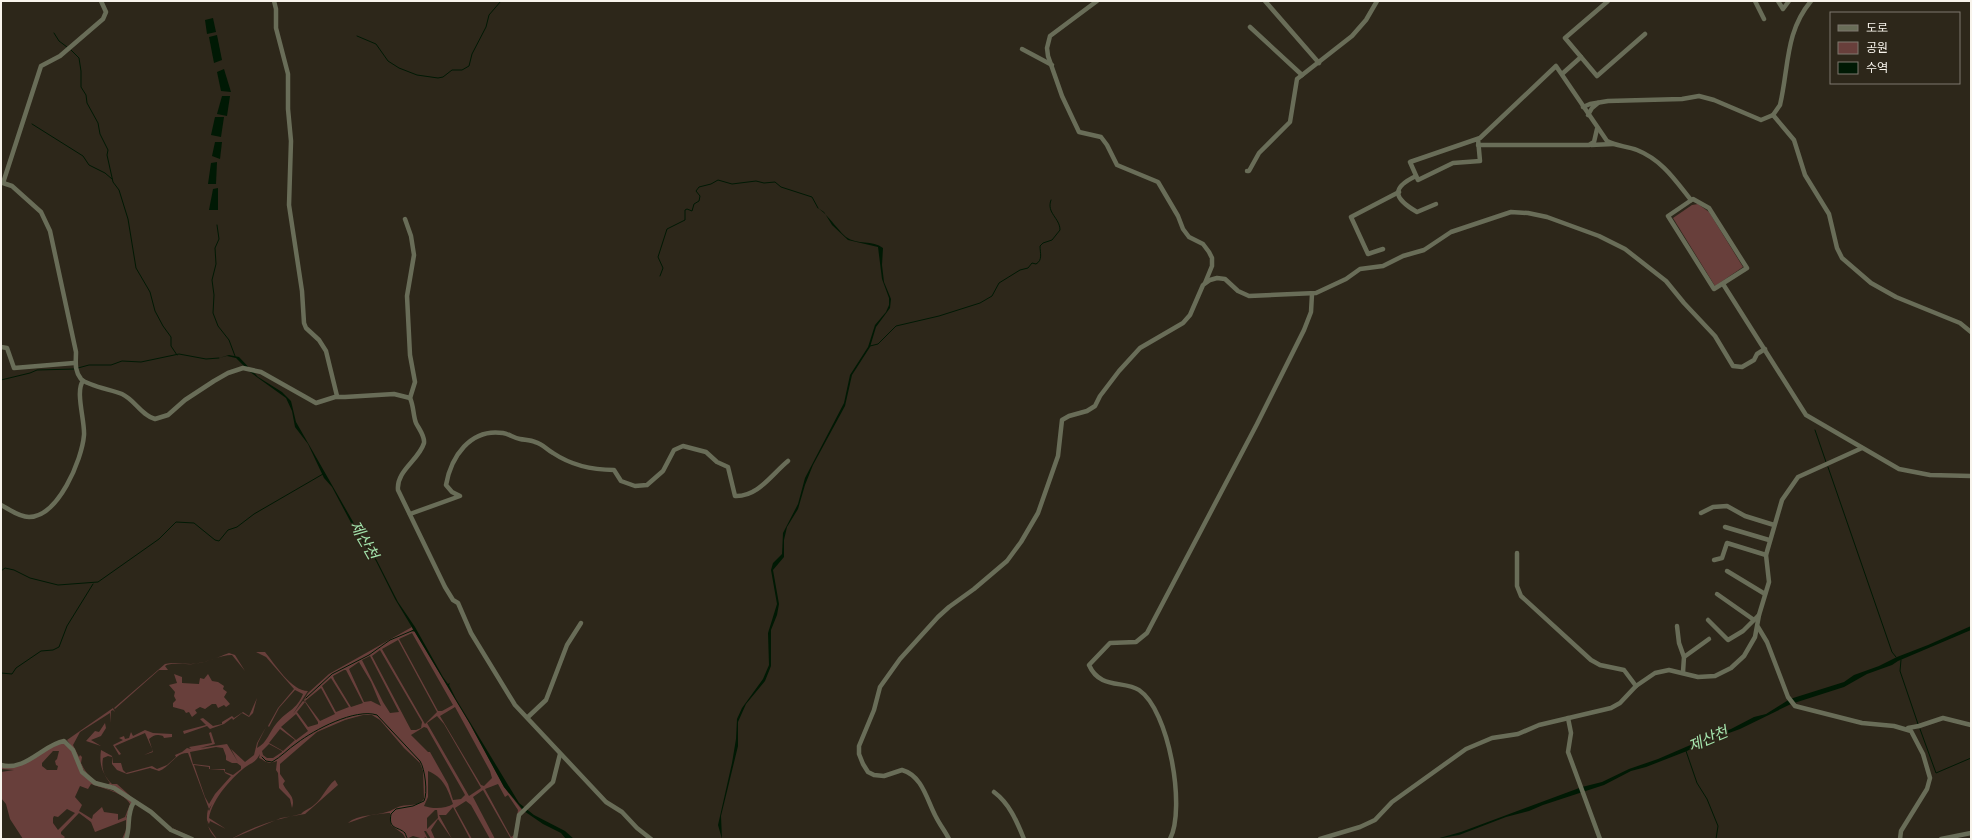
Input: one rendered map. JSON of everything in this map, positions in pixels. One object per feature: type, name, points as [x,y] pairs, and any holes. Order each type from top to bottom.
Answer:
[{"type":"street","points":[[101,1],[106,12],[103,19],[60,56],[40,68],[2,184],[12,186],[41,212],[50,231],[76,352],[74,364],[83,381],[125,395],[141,411],[155,419],[168,415],[185,400],[228,372],[243,368],[261,372],[313,402],[322,402],[337,396],[345,398],[394,394],[410,398]]},
{"type":"street","points":[[274,1],[276,9],[276,28],[288,74],[288,109],[291,141],[289,205],[302,291],[304,323],[306,328],[319,340],[326,351],[337,396]]},
{"type":"street","points":[[949,839],[936,817],[926,793],[914,776],[902,770],[884,776],[874,775],[868,772],[863,764],[859,754],[859,746],[874,710],[880,687],[900,659],[938,617],[1007,561],[1021,542],[1038,513],[1058,456],[1062,420],[1068,416],[1087,411],[1095,406],[1100,396],[1119,370],[1140,348],[1183,323],[1190,315],[1212,266],[1212,258],[1203,244],[1189,237],[1182,229],[1178,216],[1158,182],[1117,165],[1101,137],[1079,132],[1062,96],[1048,56],[1047,48],[1050,36],[1097,1]]},
{"type":"street","points":[[1265,1],[1319,63]]},
{"type":"street","points":[[1247,171],[1249,171],[1259,153],[1287,126],[1291,117],[1297,79],[1356,32],[1366,20],[1377,1]]},
{"type":"street","points":[[1608,1],[1565,38],[1597,76],[1645,34]]},
{"type":"street","points":[[1755,1],[1764,19]]},
{"type":"street","points":[[1778,1],[1783,9],[1789,1]]},
{"type":"street","points":[[1583,107],[1598,103],[1631,100],[1682,99],[1699,96],[1714,100],[1758,120],[1765,120],[1774,115],[1779,109],[1794,29],[1800,16],[1811,1]]},
{"type":"street","points":[[1250,27],[1302,75]]},
{"type":"street","points":[[1022,49],[1052,65]]},
{"type":"street","points":[[1562,74],[1581,57]]},
{"type":"street","points":[[1478,139],[1480,161],[1453,163],[1418,180],[1410,162],[1478,139],[1556,66],[1607,141],[1633,148],[1656,160],[1668,171],[1691,200]]},
{"type":"street","points":[[1588,115],[1592,108],[1598,103]]},
{"type":"street","points":[[1774,115],[1794,140],[1805,175],[1828,214],[1837,248],[1842,258],[1871,283],[1902,300],[1960,323],[1971,332]]},
{"type":"street","points":[[1589,145],[1594,142],[1598,129]]},
{"type":"street","points":[[1478,145],[1615,144]]},
{"type":"street","points":[[1416,176],[1401,184],[1399,192],[1402,201],[1417,212],[1436,204]]},
{"type":"street","points":[[1383,249],[1368,254],[1351,217],[1399,192]]},
{"type":"street","points":[[1693,199],[1709,208],[1747,268],[1724,284],[1714,289],[1668,216],[1693,199]]},
{"type":"street","points":[[1205,283],[1214,278],[1221,278],[1228,281],[1241,294],[1249,296],[1312,294],[1346,279],[1360,269],[1383,266],[1404,256],[1424,250],[1451,232],[1494,219],[1505,214],[1528,213],[1553,218],[1620,245],[1633,254],[1666,280],[1684,303],[1715,336],[1733,366],[1742,367],[1754,360],[1757,354],[1765,349]]},
{"type":"street","points":[[405,219],[414,255],[407,296],[411,366],[415,382],[410,398],[424,441],[398,484],[400,494],[445,587],[453,600],[459,605],[459,609],[471,633],[511,700],[606,802],[622,812],[637,828],[651,839]]},
{"type":"street","points":[[1724,284],[1806,415],[1899,469],[1930,476],[1971,476]]},
{"type":"street","points":[[1170,839],[1175,822],[1175,770],[1157,713],[1139,690],[1107,682],[1089,665],[1110,643],[1136,642],[1147,633],[1257,424],[1300,336],[1311,312],[1312,294]]},
{"type":"street","points":[[1,347],[7,348],[14,368],[74,364]]},
{"type":"street","points":[[1,505],[20,515],[31,517],[46,512],[56,501],[75,470],[83,441],[84,425],[80,388],[83,381]]},
{"type":"street","points":[[410,514],[460,496],[452,492],[446,485],[456,456],[466,443],[477,437],[490,434],[502,433],[521,440],[534,441],[559,456],[585,467],[606,471],[614,470],[621,481],[639,487],[651,483],[660,474],[676,448],[683,446],[694,448],[709,454],[717,462],[728,467],[735,496],[745,496],[760,488],[788,460]]},
{"type":"street","points":[[1320,839],[1360,827],[1375,820],[1392,802],[1466,749],[1492,738],[1518,734],[1539,725],[1615,706],[1620,703],[1636,686],[1659,672],[1669,670],[1703,677],[1715,676],[1725,672],[1737,663],[1749,650],[1758,627],[1759,615],[1769,582],[1766,555],[1769,540],[1781,503],[1796,479],[1862,448]]},
{"type":"street","points":[[1701,513],[1713,507],[1728,506],[1745,516],[1774,525]]},
{"type":"street","points":[[1725,527],[1769,540]]},
{"type":"street","points":[[1714,560],[1722,558],[1727,543],[1766,555]]},
{"type":"street","points":[[1517,553],[1517,586],[1521,596],[1591,660],[1600,665],[1624,670],[1636,686]]},
{"type":"street","points":[[1727,571],[1765,594]]},
{"type":"street","points":[[1717,594],[1754,620]]},
{"type":"street","points":[[1708,620],[1728,640],[1743,631],[1759,615]]},
{"type":"street","points":[[528,718],[546,700],[567,645],[581,623]]},
{"type":"street","points":[[1677,626],[1679,643],[1684,657],[1683,672]]},
{"type":"street","points":[[1758,627],[1767,642],[1788,697],[1792,704],[1798,708],[1862,723],[1906,728],[1919,726],[1943,718],[1971,725]]},
{"type":"street","points":[[1684,657],[1709,639]]},
{"type":"street","points":[[1568,718],[1571,733],[1568,752],[1600,839]]},
{"type":"street","points":[[1900,839],[1901,832],[1927,789],[1930,778],[1923,754],[1913,733],[1906,728]]},
{"type":"street","points":[[1,765],[12,765],[25,761],[64,740],[70,746],[85,775],[94,783],[114,788],[151,812],[171,830],[192,839]]},
{"type":"street","points":[[515,839],[520,815],[553,782],[560,754]]},
{"type":"street","points":[[994,792],[1015,817],[1024,839]]},
{"type":"street","points":[[126,839],[128,813],[134,802]]},
{"type":"street","points":[[1941,839],[1971,833]]},
{"type":"green space","points":[[1698,204],[1709,212],[1743,267],[1715,286],[1673,218],[1692,205]]},
{"type":"green space","points":[[412,627],[413,630],[411,631],[415,632],[470,724],[504,787],[522,810],[518,818],[514,839],[511,839],[483,790],[473,797],[495,839],[490,839],[471,805],[466,801],[455,808],[472,839],[470,839],[453,807],[446,815],[439,815],[452,839],[438,819],[431,830],[435,839],[431,839],[426,831],[424,831],[428,839],[425,837],[424,839],[413,836],[406,839],[403,834],[391,825],[390,813],[372,815],[385,813],[397,807],[422,802],[424,799],[423,771],[420,763],[404,748],[380,720],[372,715],[363,715],[345,720],[317,732],[280,764],[280,774],[285,781],[283,784],[293,800],[292,808],[290,799],[279,788],[278,773],[276,770],[277,761],[271,763],[267,762],[259,758],[260,754],[255,761],[230,781],[214,803],[209,818],[226,829],[210,821],[209,824],[207,820],[207,813],[212,804],[209,809],[188,753],[184,753],[176,757],[175,755],[187,748],[191,749],[189,747],[212,743],[209,733],[211,732],[215,744],[200,748],[227,744],[238,762],[231,749],[245,762],[254,755],[257,743],[266,727],[257,748],[266,740],[280,720],[298,704],[303,694],[295,690],[279,708],[269,727],[268,726],[278,708],[294,689],[266,657],[256,652],[265,652],[290,682],[302,690],[308,691],[293,714],[303,701],[305,702],[304,700],[308,693],[329,674]],"holes":[[[412,633],[453,705],[442,711],[438,711],[399,639]],[[398,640],[437,712],[425,724],[382,649]],[[380,650],[422,722],[421,728],[411,730],[372,656]],[[370,656],[399,712],[390,713],[362,660]],[[359,662],[371,682],[381,706],[371,701],[364,702],[349,669]],[[346,670],[363,703],[351,707],[333,676]],[[331,678],[349,707],[336,712],[322,686]],[[321,688],[335,714],[320,721],[305,701]],[[305,702],[318,724],[308,727],[297,712]],[[455,707],[490,771],[492,778],[484,786],[481,785],[440,716]],[[296,714],[308,731],[296,740],[281,727]],[[437,716],[444,724],[481,788],[469,796],[427,723]],[[424,727],[427,728],[465,795],[461,799],[453,800],[448,784],[430,752],[428,752],[411,735]],[[280,729],[295,740],[283,751],[269,743]],[[269,744],[282,752],[273,758],[267,758],[263,755],[262,751]],[[216,747],[223,748],[226,760],[232,763],[237,763],[241,766],[241,769],[233,775],[225,772],[225,769],[210,769],[210,766],[193,764],[190,752]],[[194,765],[209,767],[209,769],[224,770],[225,773],[231,776],[215,794],[209,804],[205,797]],[[428,771],[441,780],[447,788],[453,804],[443,808],[427,807],[424,806],[428,797]],[[498,784],[505,797],[508,795],[518,810],[514,835],[511,837],[485,789]],[[435,810],[437,810],[438,818],[427,829],[427,818]]]},
{"type":"green space","points":[[229,653],[235,655],[245,671],[232,655],[213,659]]},
{"type":"green space","points":[[175,663],[191,664],[171,664],[165,666],[168,670],[159,670],[115,709],[114,708],[165,664]]},
{"type":"green space","points":[[174,674],[182,677],[182,683],[199,684],[200,678],[204,679],[208,674],[212,681],[218,682],[224,686],[223,689],[227,692],[224,697],[230,704],[226,707],[224,705],[218,708],[216,704],[212,704],[205,709],[200,707],[195,710],[197,713],[192,717],[189,712],[186,713],[184,710],[173,707],[173,703],[176,700],[174,696],[175,692],[169,685],[177,683]]},
{"type":"green space","points":[[257,698],[253,713],[249,717],[242,713],[233,720],[232,718],[224,724],[210,729],[207,726],[184,734],[183,731],[206,725],[200,719],[203,718],[213,726],[222,724],[222,722],[232,716],[234,718],[243,712],[249,716]]},
{"type":"green space","points":[[113,708],[115,712],[113,710],[111,711],[110,723],[110,713],[80,732],[73,745],[79,757],[80,755],[82,757],[81,763],[88,775],[67,740]]},
{"type":"green space","points":[[105,723],[106,728],[101,736],[91,740],[101,746],[86,741],[95,731],[99,732]]},
{"type":"green space","points":[[145,730],[153,733],[172,734],[172,737],[164,738],[163,736],[157,735],[152,737],[149,739],[152,749],[145,733],[115,746],[121,754],[119,755],[113,745],[123,740],[119,738],[124,736],[125,739],[129,738],[131,732],[133,736]]},
{"type":"green space","points":[[63,742],[68,744],[84,775],[89,780],[112,791],[91,784],[88,789],[80,786],[75,797],[82,805],[79,811],[92,819],[93,815],[102,807],[104,812],[118,814],[118,820],[125,817],[130,804],[127,800],[113,791],[126,797],[132,802],[126,818],[127,817],[128,828],[124,839],[122,839],[126,830],[126,820],[95,832],[91,822],[79,813],[61,832],[61,834],[65,837],[63,839],[23,839],[10,819],[6,804],[1,798],[1,772],[14,770],[1,769],[1,766],[10,767],[26,762],[55,744]],"holes":[[[53,751],[59,751],[55,761],[56,765],[58,766],[57,770],[47,770],[42,766],[42,763]],[[67,809],[75,813],[58,830],[53,823],[54,816],[58,817]]]},
{"type":"green space","points":[[101,750],[112,756],[113,763],[121,763],[123,770],[126,773],[152,766],[157,769],[167,765],[176,757],[163,769],[159,771],[150,768],[127,774],[117,770],[112,764],[112,757],[108,756],[103,758],[102,766],[104,772],[112,784],[117,784],[137,802],[154,812],[163,820],[112,785],[112,787],[101,784],[93,780],[88,775],[98,782],[107,785],[110,783],[105,775],[102,768],[100,760]]},
{"type":"green space","points":[[335,780],[338,785],[305,814],[290,817],[301,814],[317,802]]},
{"type":"green space","points":[[371,815],[348,823],[357,818]]},
{"type":"green space","points":[[276,820],[231,839],[248,830]]},
{"type":"green space","points":[[172,828],[196,839],[189,838]]},
{"type":"water","points":[[213,18],[216,32],[207,34],[205,20]]},
{"type":"water","points":[[217,35],[222,60],[214,63],[209,37]]},
{"type":"water","points":[[224,69],[231,92],[221,91],[217,72]]},
{"type":"water","points":[[222,96],[230,96],[227,116],[217,114]]},
{"type":"water","points":[[215,117],[224,117],[221,137],[211,135]]},
{"type":"water","points":[[215,142],[222,142],[220,159],[212,156]]},
{"type":"water","points":[[217,162],[216,184],[208,184],[211,163]]},
{"type":"water","points":[[218,188],[218,210],[209,210],[213,189]]},
{"type":"water","points":[[826,215],[846,237],[855,241],[875,244],[883,248],[882,265],[884,282],[891,299],[890,308],[876,327],[870,347],[852,375],[845,406],[813,465],[798,509],[787,527],[784,540],[784,557],[773,570],[779,604],[777,615],[771,630],[771,666],[765,681],[746,704],[738,722],[738,746],[721,816],[722,839],[718,825],[732,763],[736,739],[737,719],[742,708],[763,679],[769,665],[768,633],[777,604],[771,570],[773,563],[782,554],[783,533],[798,504],[805,478],[844,403],[850,375],[868,347],[875,325],[886,312],[889,305],[889,298],[882,279],[878,247],[848,240],[832,225]]},
{"type":"water","points":[[229,355],[239,357],[258,377],[282,392],[291,401],[296,422],[360,534],[372,551],[398,602],[415,627],[443,677],[448,684],[450,683],[449,685],[456,699],[519,803],[534,815],[565,831],[574,839],[566,839],[561,833],[543,824],[524,811],[504,787],[470,724],[395,599],[376,561],[357,534],[332,487],[324,478],[308,444],[295,427],[292,411],[286,398],[250,372],[236,358],[227,356],[219,358]]},
{"type":"water","points":[[1971,626],[1971,630],[1898,661],[1892,665],[1867,674],[1844,687],[1791,704],[1740,729],[1704,742],[1687,751],[1646,767],[1631,771],[1604,785],[1529,811],[1506,817],[1459,835],[1436,839],[1461,832],[1582,787],[1602,782],[1629,769],[1658,759],[1731,729],[1754,717],[1766,714],[1790,699],[1844,682],[1854,675],[1879,666]]},
{"type":"waterway","points":[[357,36],[376,44],[388,61],[399,68],[417,75],[438,78],[443,77],[452,70],[462,70],[469,66],[472,54],[486,27],[489,15],[501,1]]},
{"type":"waterway","points":[[54,33],[59,41],[67,47]]},
{"type":"waterway","points":[[70,49],[79,58],[81,87],[86,95],[87,103],[98,123],[100,134],[108,150],[107,155],[113,182],[119,190],[128,219],[136,268],[150,292],[155,311],[171,337],[171,346],[177,355]]},
{"type":"waterway","points":[[32,124],[83,156],[89,165],[105,173],[112,179]]},
{"type":"waterway","points":[[660,276],[663,268],[658,257],[667,229],[685,220],[685,210],[687,209],[692,211],[694,204],[699,201],[700,196],[696,191],[699,187],[711,184],[718,180],[732,184],[756,181],[764,183],[775,182],[781,187],[812,197],[818,208]]},
{"type":"waterway","points":[[870,346],[878,344],[896,326],[939,316],[980,303],[992,296],[999,283],[1020,270],[1028,268],[1032,263],[1036,264],[1040,260],[1041,256],[1040,246],[1043,243],[1052,240],[1060,230],[1058,222],[1050,208],[1051,200]]},
{"type":"waterway","name":"제산천","points":[[217,225],[219,239],[215,248],[216,264],[212,280],[214,295],[213,313],[218,326],[229,340],[235,356]]},
{"type":"waterway","points":[[78,368],[89,365],[111,365],[122,361],[141,362],[179,354],[206,359],[219,358]]},
{"type":"waterway","points":[[1,380],[37,370],[75,369]]},
{"type":"waterway","points":[[1815,430],[1826,462]]},
{"type":"waterway","points":[[1828,467],[1892,652],[1896,657]]},
{"type":"waterway","points":[[1,571],[5,568],[14,570],[30,578],[58,585],[98,582],[159,539],[176,522],[194,523],[215,540],[219,541],[228,530],[237,527],[254,514],[323,474]]},
{"type":"waterway","points":[[1,673],[12,674],[16,668],[41,651],[53,650],[59,647],[67,626],[93,584]]},
{"type":"waterway","points":[[306,698],[332,674],[369,655],[390,640],[414,630]]},
{"type":"waterway","points":[[1901,660],[1900,671],[1918,724]]},
{"type":"waterway","points":[[262,757],[266,761],[272,762],[304,738],[347,717],[368,714],[377,715],[422,765],[426,787],[424,801],[413,806],[396,809],[391,814],[390,819],[392,825],[405,833],[408,839]]},
{"type":"waterway","points":[[1920,729],[1936,773],[1971,758]]},
{"type":"waterway","points":[[1686,751],[1697,783],[1707,799],[1718,826],[1716,839]]}]
